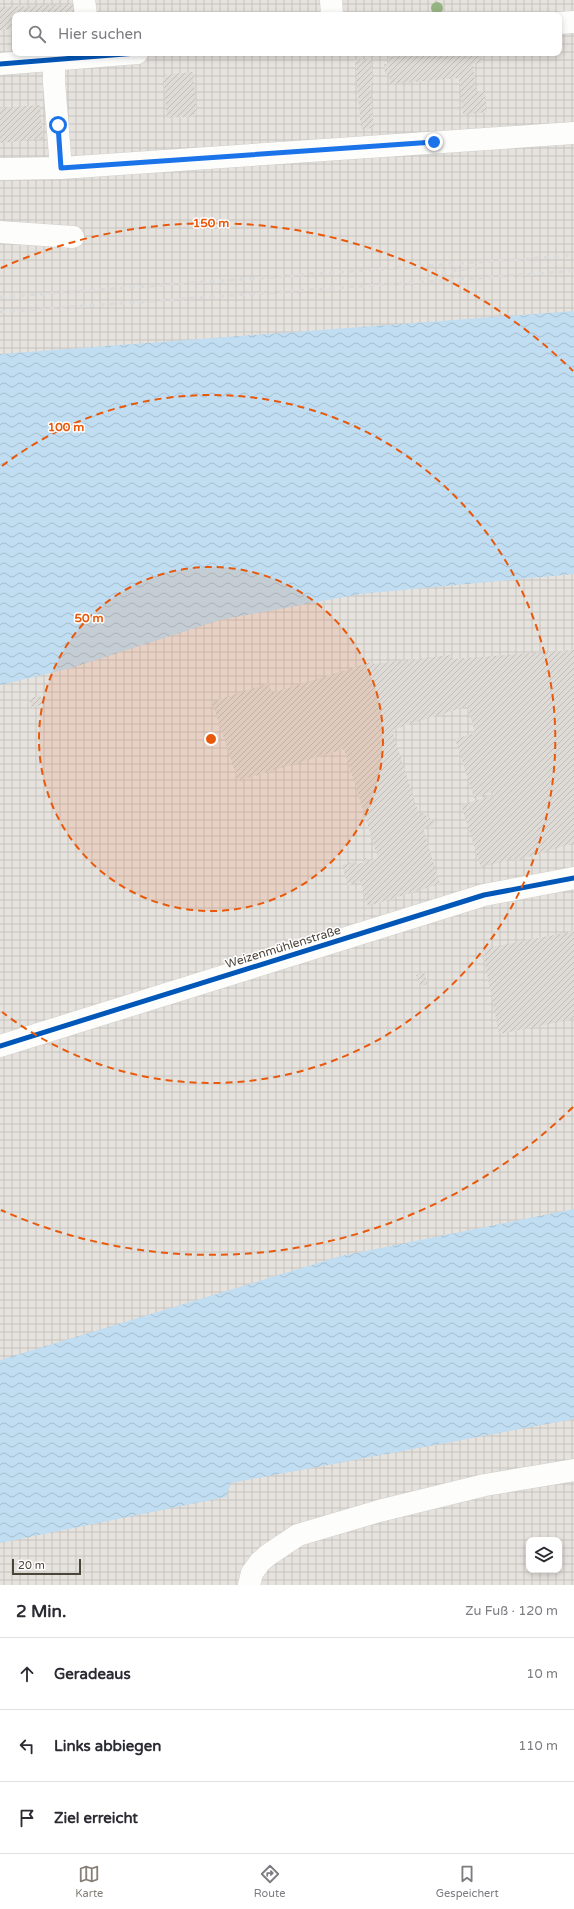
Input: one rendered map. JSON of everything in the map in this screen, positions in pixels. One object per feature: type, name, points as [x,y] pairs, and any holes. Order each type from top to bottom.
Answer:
[{"type":"street","points":[[84,0],[86,12]]},
{"type":"street","points":[[331,0],[332,12]]},
{"type":"street","points":[[562,23],[574,22]]},
{"type":"street","points":[[0,64],[54,60],[82,56]]},
{"type":"street","points":[[54,60],[61,168]]},
{"type":"street","points":[[0,169],[61,168],[574,133]]},
{"type":"street","points":[[0,232],[73,237]]},
{"type":"street","name":"Weizenmühlenstraße","points":[[0,1046],[484,895],[574,878]]},
{"type":"street","points":[[249,1585],[252,1573],[260,1562],[298,1535],[379,1511],[485,1485],[574,1470]]},
{"type":"shaded area","points":[[0,0],[574,0],[574,1585],[0,1585]]},
{"type":"water","points":[[574,311],[574,574],[360,594],[220,620],[71,668],[0,685],[0,354]]},
{"type":"water","points":[[574,1209],[574,1419],[231,1483],[226,1497],[0,1543],[0,1360],[341,1256]]},
{"type":"building","points":[[75,4],[75,12],[12,12],[12,29],[0,30],[0,7]]},
{"type":"building","points":[[481,56],[482,63],[473,64],[476,92],[485,91],[487,112],[463,115],[459,78],[390,84],[389,74],[385,74],[384,64],[388,64],[388,57]]},
{"type":"building","points":[[371,59],[373,84],[370,84],[374,128],[361,129],[355,60]]},
{"type":"building","points":[[193,72],[197,116],[167,118],[163,75]]},
{"type":"building","points":[[40,105],[43,139],[0,143],[0,108]]},
{"type":"building","points":[[574,650],[574,843],[515,861],[514,858],[481,868],[461,805],[494,795],[493,792],[474,798],[455,739],[475,733],[467,706],[392,730],[419,814],[423,813],[435,822],[431,829],[428,827],[423,828],[440,884],[368,906],[360,881],[348,886],[342,865],[354,861],[355,865],[364,862],[363,859],[366,858],[367,861],[378,858],[344,749],[238,781],[212,702],[269,683],[272,693],[371,662],[372,664],[451,655],[452,659]]},
{"type":"building","points":[[40,695],[43,704],[32,708],[29,699]]},
{"type":"building","points":[[574,931],[574,1019],[499,1034],[482,949]]},
{"type":"building","points":[[424,972],[428,984],[420,987],[416,975]]},
{"type":"railway","points":[[514,260],[574,255]]},
{"type":"railway","points":[[0,297],[519,259]]},
{"type":"railway","points":[[422,277],[481,266]]},
{"type":"railway","points":[[0,312],[574,271]]},
{"type":"cycle path","points":[[0,64],[100,56]]},
{"type":"cycle path","points":[[0,1046],[484,895],[574,878]]},
{"type":"route","points":[[58,125],[61,168],[434,142]]}]
